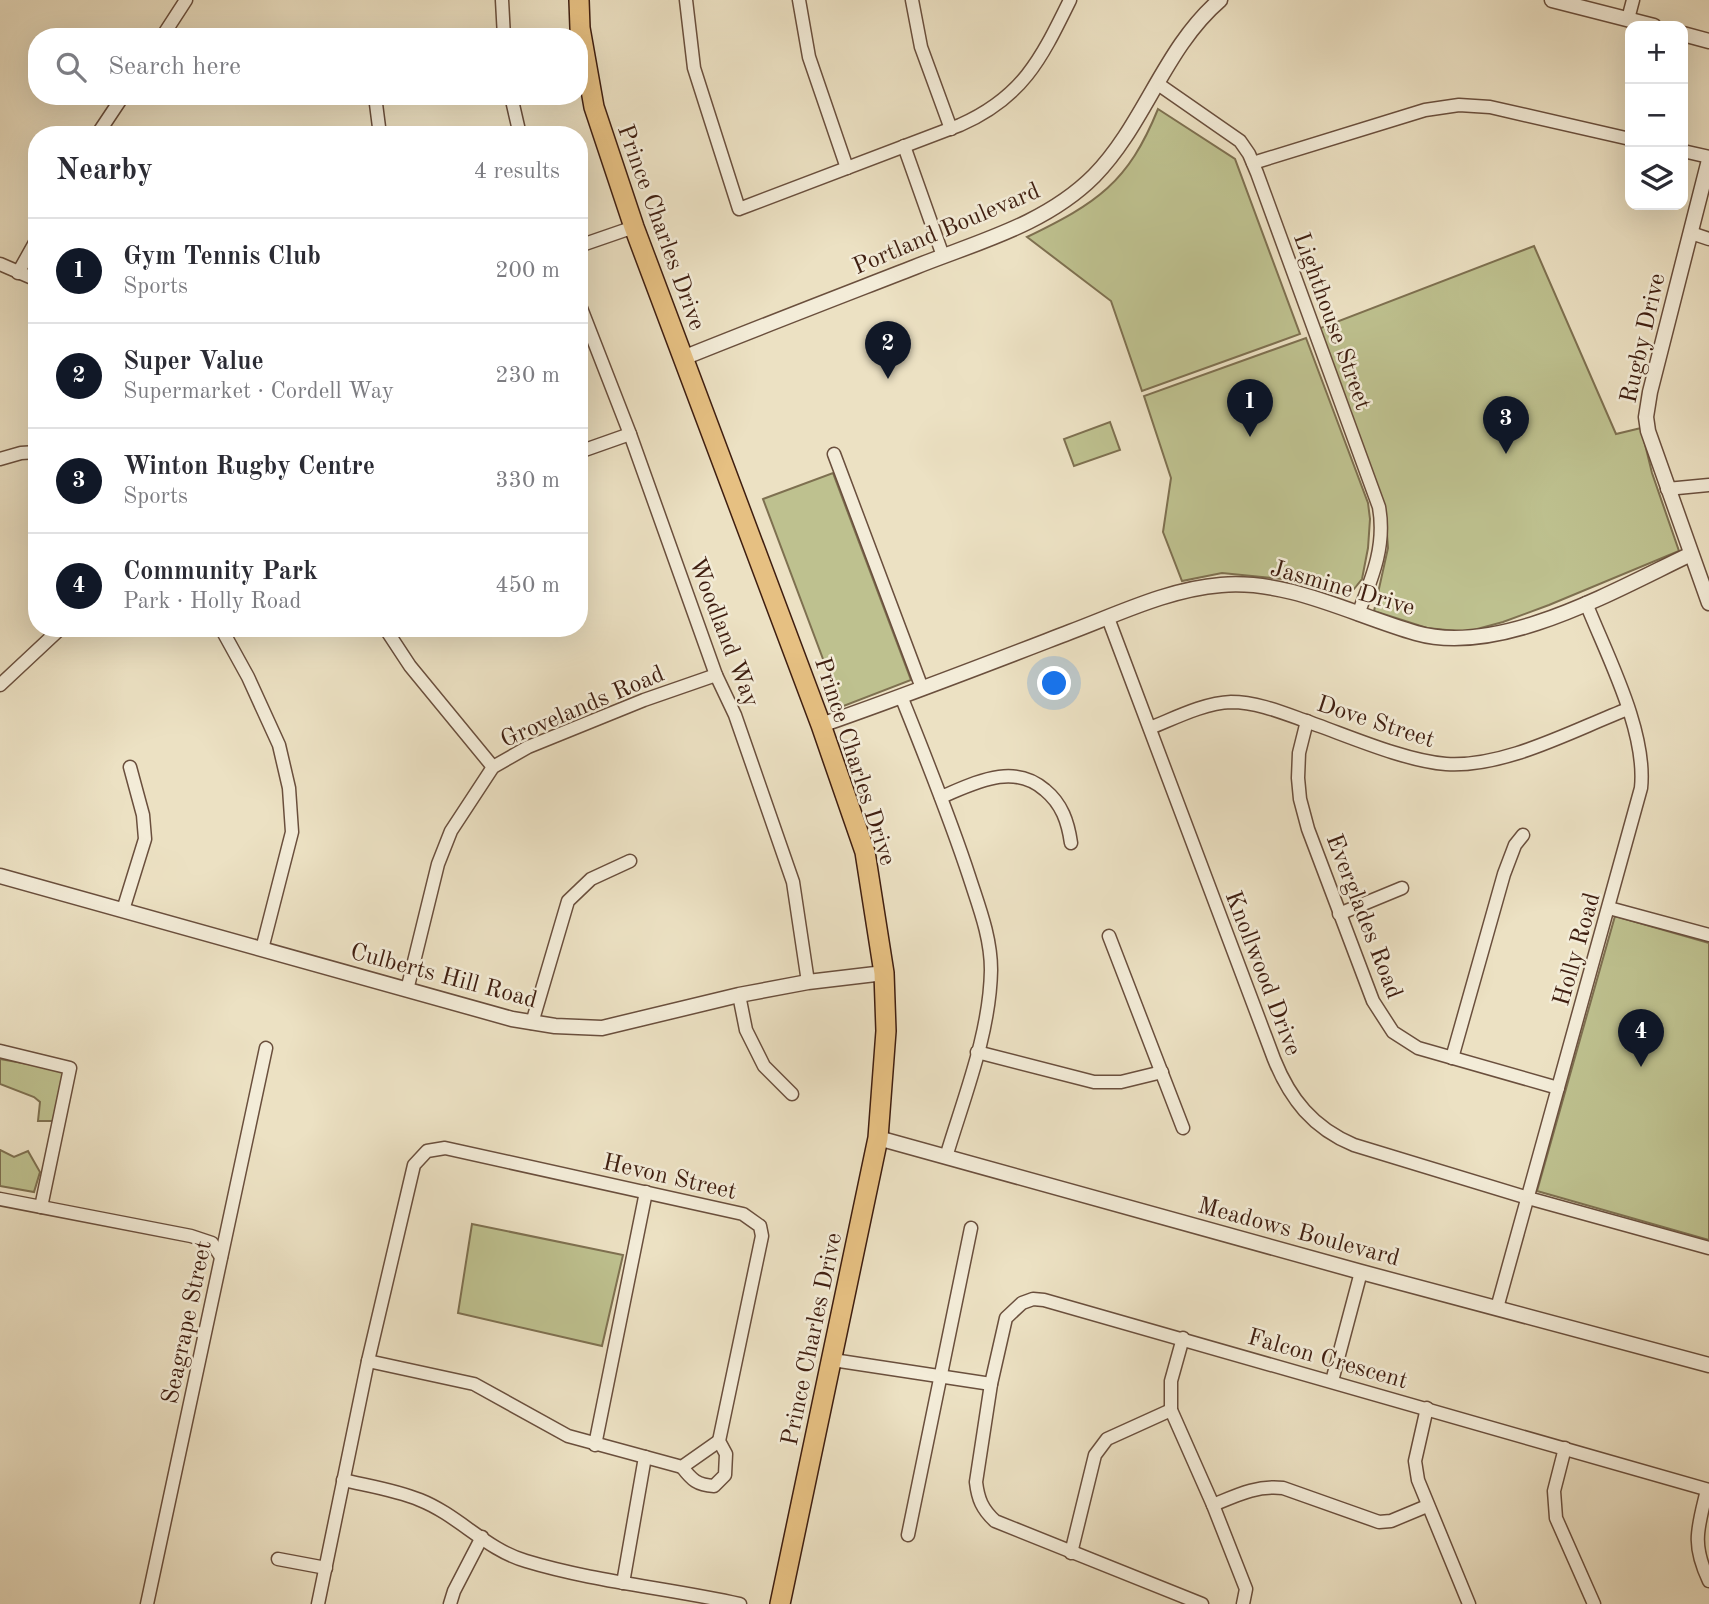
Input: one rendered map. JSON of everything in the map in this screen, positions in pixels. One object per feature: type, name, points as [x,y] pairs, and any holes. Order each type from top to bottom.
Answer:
[{"type":"highway","name":"Prince Charles Drive","points":[[579,0],[580,28]]},
{"type":"highway","name":"Prince Charles Drive","points":[[588,73],[594,107],[634,227],[821,725],[865,852],[884,973],[886,1031],[878,1138],[780,1604]]},
{"type":"street","points":[[168,28],[186,0]]},
{"type":"street","points":[[502,0],[504,28]]},
{"type":"street","points":[[686,0],[694,68],[739,209],[951,129],[990,110],[1014,92],[1037,62],[1070,0]]},
{"type":"street","points":[[799,0],[812,68],[847,168]]},
{"type":"street","points":[[912,0],[921,47],[951,129]]},
{"type":"street","name":"Portland Boulevard","points":[[683,358],[1027,223],[1068,199],[1094,176],[1120,145],[1186,36],[1220,0]]},
{"type":"street","points":[[1552,0],[1635,21]]},
{"type":"street","points":[[1628,19],[1633,0]]},
{"type":"street","points":[[1688,35],[1709,41]]},
{"type":"street","name":"Lighthouse Street","points":[[1158,84],[1240,141],[1253,163],[1379,507],[1382,534],[1379,555],[1358,614]]},
{"type":"street","points":[[103,126],[116,105]]},
{"type":"street","points":[[375,105],[379,126]]},
{"type":"street","points":[[513,105],[518,126]]},
{"type":"street","points":[[1253,163],[1425,110],[1460,105],[1490,107],[1625,138]]},
{"type":"street","points":[[904,146],[943,256]]},
{"type":"street","points":[[1688,153],[1709,159]]},
{"type":"street","name":"Rugby Drive","points":[[1709,159],[1647,413],[1648,431],[1709,603]]},
{"type":"street","points":[[588,244],[634,227]]},
{"type":"street","points":[[1691,233],[1709,239]]},
{"type":"street","points":[[18,273],[28,255]]},
{"type":"street","points":[[0,264],[28,277]]},
{"type":"street","name":"Woodland Way","points":[[588,326],[630,434],[716,675],[735,715],[793,882],[808,982]]},
{"type":"street","points":[[588,449],[630,434]]},
{"type":"street","points":[[0,458],[28,453]]},
{"type":"street","points":[[834,454],[922,688]]},
{"type":"street","points":[[1667,489],[1709,485]]},
{"type":"street","name":"Jasmine Drive","points":[[821,725],[1184,591],[1235,584],[1264,586],[1294,593],[1416,633],[1460,639],[1501,632],[1586,603],[1691,554]]},
{"type":"street","name":"Holly Road","points":[[1497,1308],[1637,807],[1642,777],[1640,744],[1586,603]]},
{"type":"street","name":"Knollwood Drive","points":[[1108,618],[1274,1059],[1285,1085],[1318,1126],[1344,1140],[1528,1198],[1709,1248]]},
{"type":"street","points":[[0,685],[51,637]]},
{"type":"street","points":[[226,637],[248,677],[279,745],[289,788],[292,832],[262,949]]},
{"type":"street","points":[[391,637],[410,666],[493,767]]},
{"type":"street","name":"Grovelands Road","points":[[407,990],[438,864],[451,831],[493,767],[528,747],[644,700],[716,675]]},
{"type":"street","points":[[901,696],[942,797],[988,938],[990,985],[978,1052],[946,1157]]},
{"type":"street","name":"Dove Street","points":[[1150,728],[1202,709],[1231,702],[1264,707],[1413,758],[1443,764],[1466,764],[1495,759],[1522,750],[1628,709]]},
{"type":"street","name":"Everglades Road","points":[[1307,721],[1298,766],[1300,799],[1368,992],[1389,1028],[1410,1044],[1559,1088]]},
{"type":"street","points":[[123,910],[145,839],[143,815],[130,767]]},
{"type":"street","points":[[942,797],[986,779],[1014,776],[1029,779],[1049,794],[1061,809],[1071,843]]},
{"type":"street","points":[[1451,1058],[1504,874],[1515,845],[1523,835]]},
{"type":"street","points":[[532,1023],[568,901],[591,879],[630,861]]},
{"type":"street","name":"Culberts Hill Road","points":[[0,876],[407,990],[532,1023],[555,1026],[602,1028],[738,995],[808,982],[884,973]]},
{"type":"street","points":[[1339,914],[1402,888]]},
{"type":"street","points":[[1609,908],[1709,935]]},
{"type":"street","points":[[1109,936],[1183,1128]]},
{"type":"street","points":[[738,995],[746,1030],[764,1066],[792,1094]]},
{"type":"street","name":"Seagrape Street","points":[[147,1604],[266,1048]]},
{"type":"street","points":[[0,1051],[71,1068],[41,1208]]},
{"type":"street","points":[[978,1052],[1094,1082],[1135,1080],[1162,1072]]},
{"type":"street","name":"Meadows Boulevard","points":[[878,1138],[1709,1365]]},
{"type":"street","name":"Hevon Street","points":[[368,1361],[414,1165],[427,1151],[445,1148],[743,1214],[760,1226],[762,1236],[719,1441],[726,1454],[725,1475],[713,1486],[695,1483],[682,1467]]},
{"type":"street","points":[[595,1445],[646,1192]]},
{"type":"street","points":[[0,1199],[191,1236],[212,1243],[221,1257]]},
{"type":"street","points":[[908,1535],[971,1228]]},
{"type":"street","points":[[1332,1381],[1362,1272]]},
{"type":"street","name":"Falcon Crescent","points":[[1202,1604],[995,1521],[984,1510],[978,1497],[976,1482],[991,1384],[1006,1318],[1013,1309],[1033,1299],[1044,1300],[1708,1490],[1697,1532],[1697,1548],[1709,1581]]},
{"type":"street","points":[[1183,1338],[1171,1381],[1171,1410],[1246,1589],[1243,1604]]},
{"type":"street","points":[[832,1360],[991,1384]]},
{"type":"street","points":[[318,1604],[368,1361],[474,1384],[568,1437],[682,1467],[719,1441]]},
{"type":"street","points":[[1427,1408],[1415,1461],[1418,1480],[1469,1604]]},
{"type":"street","points":[[1071,1553],[1094,1455],[1099,1447],[1107,1440],[1171,1410]]},
{"type":"street","points":[[1564,1448],[1554,1491],[1556,1518],[1594,1604]]},
{"type":"street","points":[[623,1583],[645,1457]]},
{"type":"street","points":[[343,1480],[422,1500],[524,1561],[685,1598],[740,1604]]},
{"type":"street","points":[[1213,1505],[1255,1488],[1269,1486],[1283,1488],[1379,1522],[1391,1521],[1427,1506]]},
{"type":"street","points":[[450,1604],[482,1537]]},
{"type":"street","points":[[278,1559],[326,1568]]},
{"type":"green space","points":[[1158,109],[1235,159],[1300,334],[1142,391],[1111,301],[1027,237],[1073,213],[1107,188],[1135,155]]},
{"type":"green space","points":[[1534,246],[1616,434],[1641,428],[1652,473],[1679,551],[1549,605],[1466,632],[1427,628],[1374,611],[1388,548],[1385,508],[1318,329]]},
{"type":"green space","points":[[1306,338],[1368,503],[1368,548],[1362,579],[1354,589],[1342,594],[1283,579],[1222,573],[1182,581],[1163,532],[1171,478],[1144,396]]},
{"type":"green space","points":[[1110,422],[1120,450],[1074,466],[1064,439]]},
{"type":"green space","points":[[833,473],[911,680],[841,707],[763,499]]},
{"type":"green space","points":[[1615,916],[1709,943],[1709,1240],[1537,1191]]},
{"type":"green space","points":[[0,1059],[67,1071],[53,1121],[38,1121],[40,1102],[34,1097],[0,1084]]},
{"type":"green space","points":[[0,1150],[14,1157],[28,1151],[40,1172],[34,1192],[0,1186]]},
{"type":"green space","points":[[472,1224],[623,1255],[602,1346],[458,1313]]},
{"type":"place","name":"Super Value","points":[[888,379]]},
{"type":"place","name":"Gym Tennis Club","points":[[1250,437]]},
{"type":"place","name":"Winton Rugby Centre","points":[[1506,454]]},
{"type":"place","name":"Community Park","points":[[1641,1067]]}]
